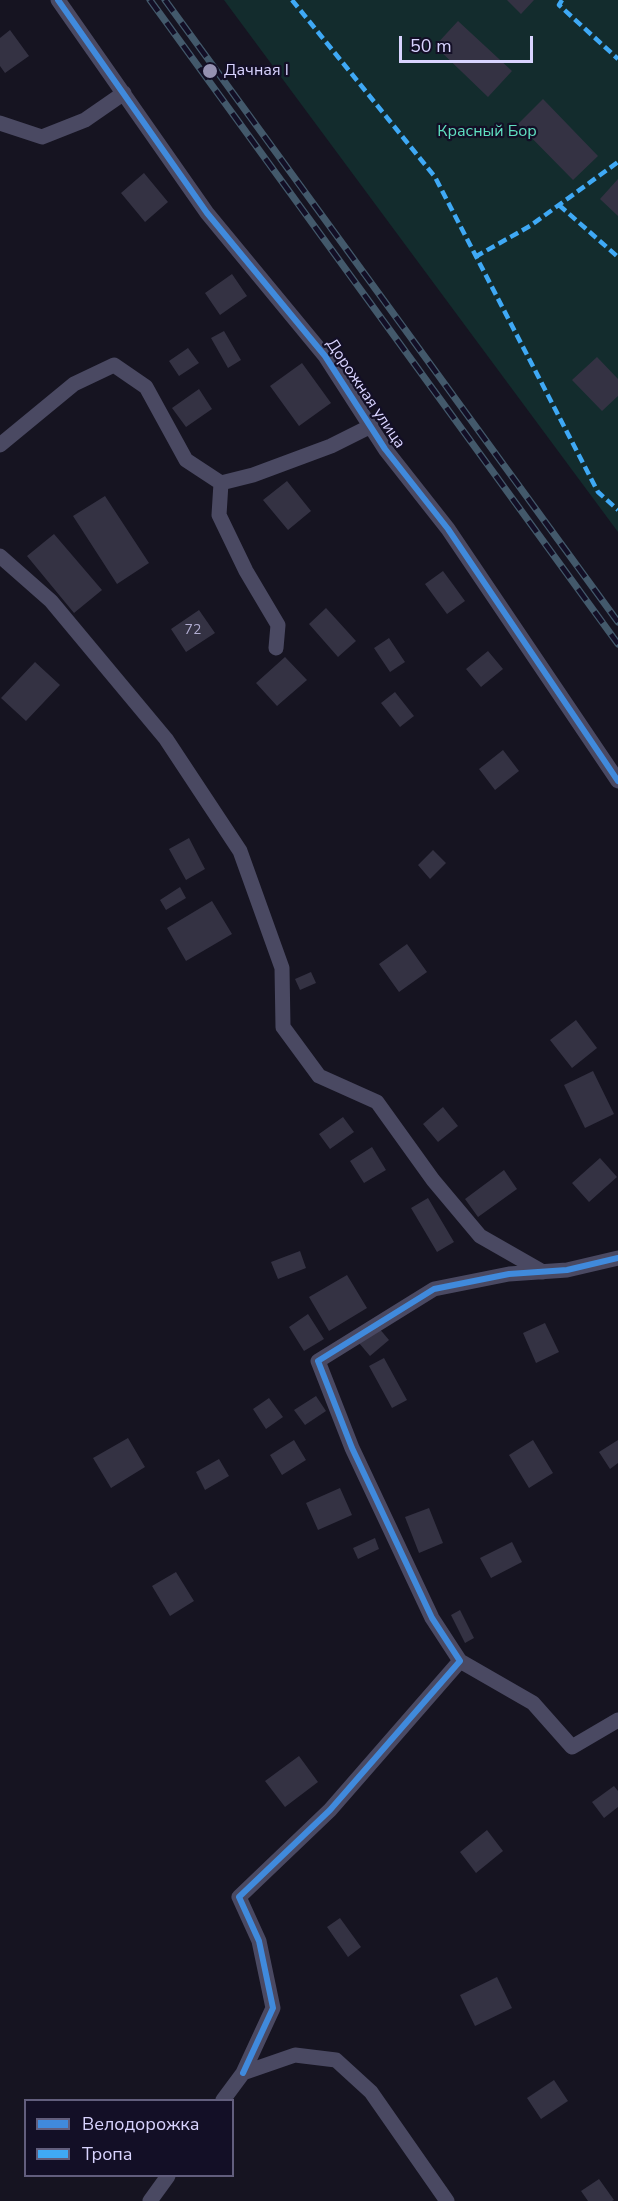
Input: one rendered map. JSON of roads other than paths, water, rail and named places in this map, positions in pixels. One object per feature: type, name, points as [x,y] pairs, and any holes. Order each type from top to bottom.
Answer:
[{"type":"street","name":"Дорожная улица","points":[[58,0],[207,213],[325,356],[385,449],[448,529],[618,781]]},
{"type":"street","points":[[0,123],[42,137],[86,120],[124,93]]},
{"type":"street","points":[[0,446],[74,384],[114,364],[147,387],[186,460],[221,483],[253,475],[331,446],[371,426]]},
{"type":"street","points":[[221,483],[219,515],[246,571],[278,625],[276,648]]},
{"type":"street","points":[[0,556],[51,601],[166,739],[240,851],[282,968],[283,1027],[319,1076],[377,1102],[433,1180],[480,1236],[543,1272]]},
{"type":"street","points":[[618,1258],[567,1270],[508,1274],[434,1289],[318,1361],[352,1448],[432,1618],[460,1661],[533,1703],[572,1747],[618,1720]]},
{"type":"street","points":[[224,2099],[243,2073],[273,2008],[259,1941],[239,1897],[330,1810],[460,1661]]},
{"type":"street","points":[[243,2073],[295,2055],[336,2060],[371,2092],[447,2201]]},
{"type":"street","points":[[150,2201],[167,2177]]},
{"type":"railway","points":[[150,0],[618,644]]},
{"type":"railway","points":[[165,0],[618,622]]},
{"type":"place","name":"Дачная I","points":[[210,71]]},
{"type":"park label","name":"Красный Бор","points":[[487,132]]}]
